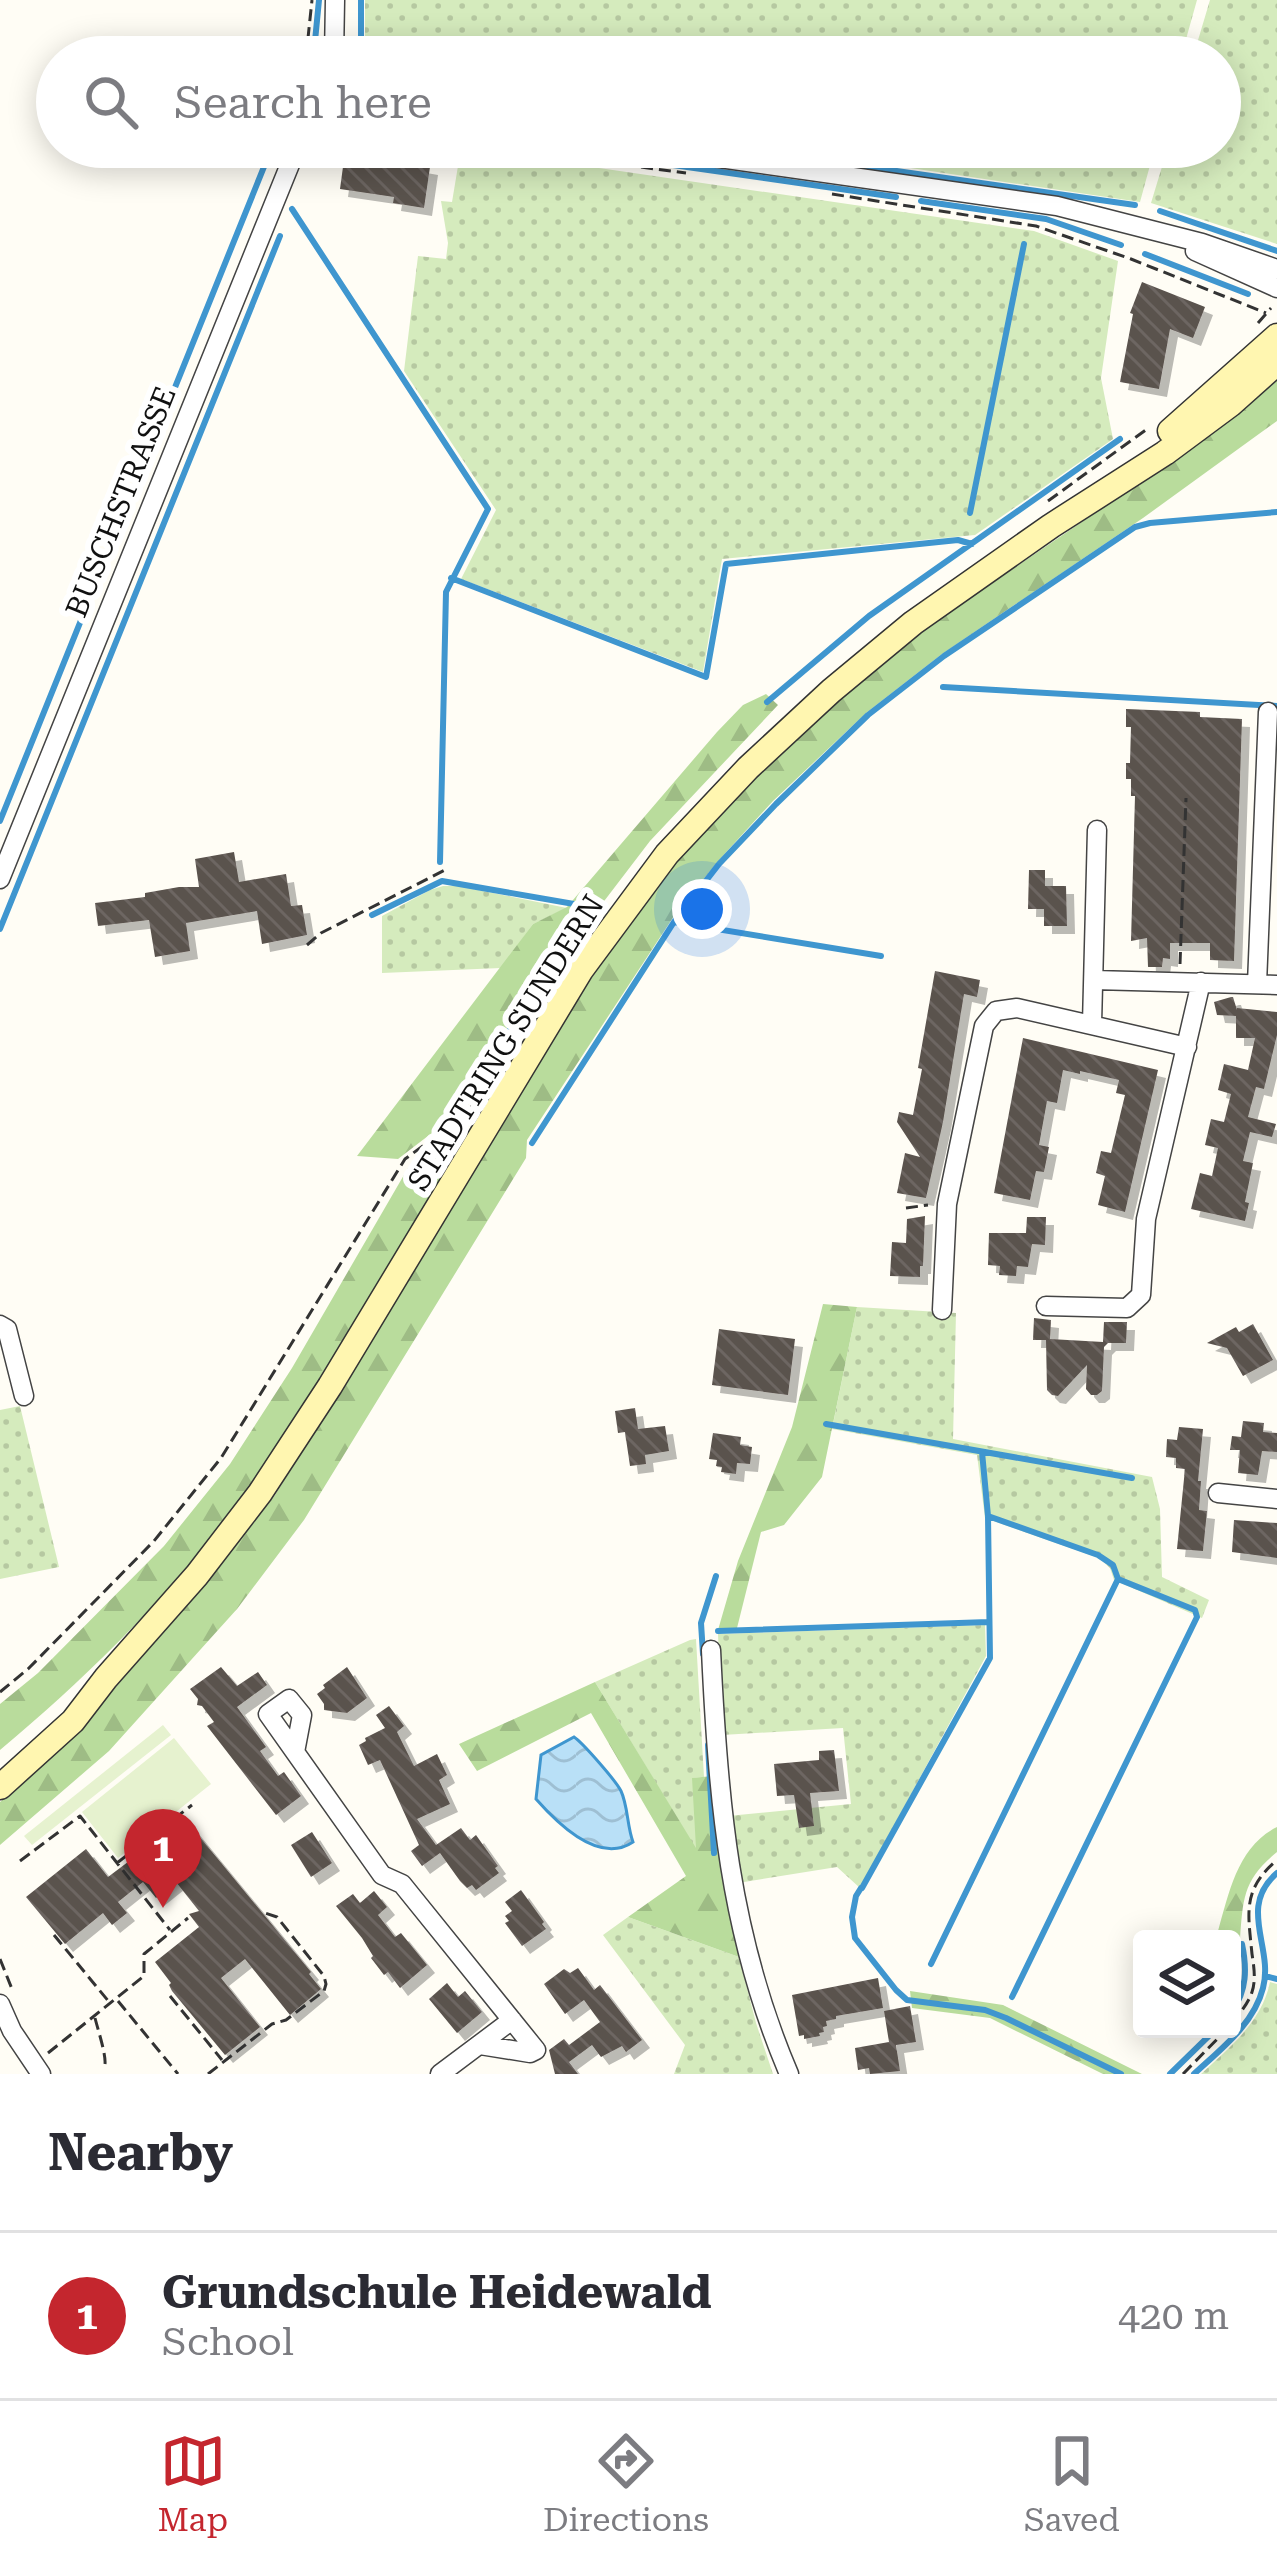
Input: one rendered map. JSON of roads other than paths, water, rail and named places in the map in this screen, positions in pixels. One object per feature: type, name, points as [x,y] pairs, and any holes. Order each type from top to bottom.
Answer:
[{"type":"main road","name":"STADTRING SUNDERN","points":[[1051,526],[1180,423],[1277,336]]},
{"type":"main road","name":"STADTRING SUNDERN","points":[[0,1787],[74,1721],[260,1493],[330,1386],[581,970],[667,854],[748,768],[913,623],[1165,453],[1277,363]]},
{"type":"main road","name":"STADTRING SUNDERN","points":[[0,1767],[106,1678]]},
{"type":"street","points":[[334,36],[335,0]]},
{"type":"street","name":"BUSCHSTRASSE","points":[[0,879],[288,168]]},
{"type":"street","points":[[720,168],[908,195],[1057,206],[1202,243],[1277,269]]},
{"type":"street","points":[[1153,231],[1276,296]]},
{"type":"street","points":[[1094,980],[1267,985],[1268,712]]},
{"type":"street","points":[[1092,1024],[1097,830]]},
{"type":"street","points":[[1046,1306],[1127,1308],[1141,1294],[1146,1219],[1201,982]]},
{"type":"street","points":[[942,1310],[946,1204],[984,1026],[996,1011],[1017,1008],[1187,1047]]},
{"type":"street","points":[[0,1325],[7,1329],[24,1396]]},
{"type":"street","points":[[1218,1493],[1277,1499]]},
{"type":"street","points":[[711,1650],[727,1857],[766,2021],[789,2074]]},
{"type":"street","points":[[295,1752],[382,1876],[402,1884],[536,2050],[530,2053],[480,2044]]},
{"type":"street","points":[[0,2004],[12,2031],[43,2064]]},
{"type":"street","points":[[440,2074],[512,2020]]},
{"type":"water","points":[[574,1737],[621,1791],[633,1842],[620,1848],[593,1845],[567,1830],[536,1799],[541,1755]]},
{"type":"waterway","points":[[315,36],[319,0]]},
{"type":"waterway","points":[[361,0],[361,36]]},
{"type":"waterway","points":[[0,821],[264,168]]},
{"type":"waterway","points":[[694,168],[896,197]]},
{"type":"waterway","points":[[876,168],[1135,205]]},
{"type":"waterway","points":[[921,201],[1046,219],[1121,245]]},
{"type":"waterway","points":[[292,209],[488,509],[446,592],[440,862]]},
{"type":"waterway","points":[[1160,211],[1277,251]]},
{"type":"waterway","points":[[0,929],[280,236]]},
{"type":"waterway","points":[[970,513],[1024,244]]},
{"type":"waterway","points":[[1145,254],[1248,294]]},
{"type":"waterway","points":[[767,702],[869,616],[1120,439]]},
{"type":"waterway","points":[[532,1143],[674,922],[719,864],[868,715],[944,656],[1135,527],[1277,512]]},
{"type":"waterway","points":[[451,578],[706,677],[726,564],[958,540],[972,544]]},
{"type":"waterway","points":[[943,687],[1277,706]]},
{"type":"waterway","points":[[372,915],[442,881],[581,909],[581,918],[487,1067]]},
{"type":"waterway","points":[[674,922],[881,956]]},
{"type":"waterway","points":[[826,1424],[1132,1478]]},
{"type":"waterway","points":[[862,1888],[990,1658],[982,1452]]},
{"type":"waterway","points":[[931,1964],[1118,1579],[1113,1565],[1098,1555],[988,1516]]},
{"type":"waterway","points":[[703,1654],[701,1623],[716,1576]]},
{"type":"waterway","points":[[1012,1997],[1197,1617],[1195,1610],[1118,1579]]},
{"type":"waterway","points":[[718,1631],[989,1622]]},
{"type":"waterway","points":[[708,1745],[714,1853]]},
{"type":"waterway","points":[[1194,2074],[1235,2035],[1259,2001],[1265,1973],[1259,1900],[1277,1873]]},
{"type":"waterway","points":[[861,1888],[852,1917],[855,1938],[907,2000],[985,2010],[1121,2074]]},
{"type":"waterway","points":[[1241,1995],[1242,1944]]},
{"type":"waterway","points":[[1265,1976],[1277,1979]]},
{"type":"waterway","points":[[1170,2074],[1207,2038]]},
{"type":"place","name":"Grundschule Heidewald","points":[[163,1908]]}]
